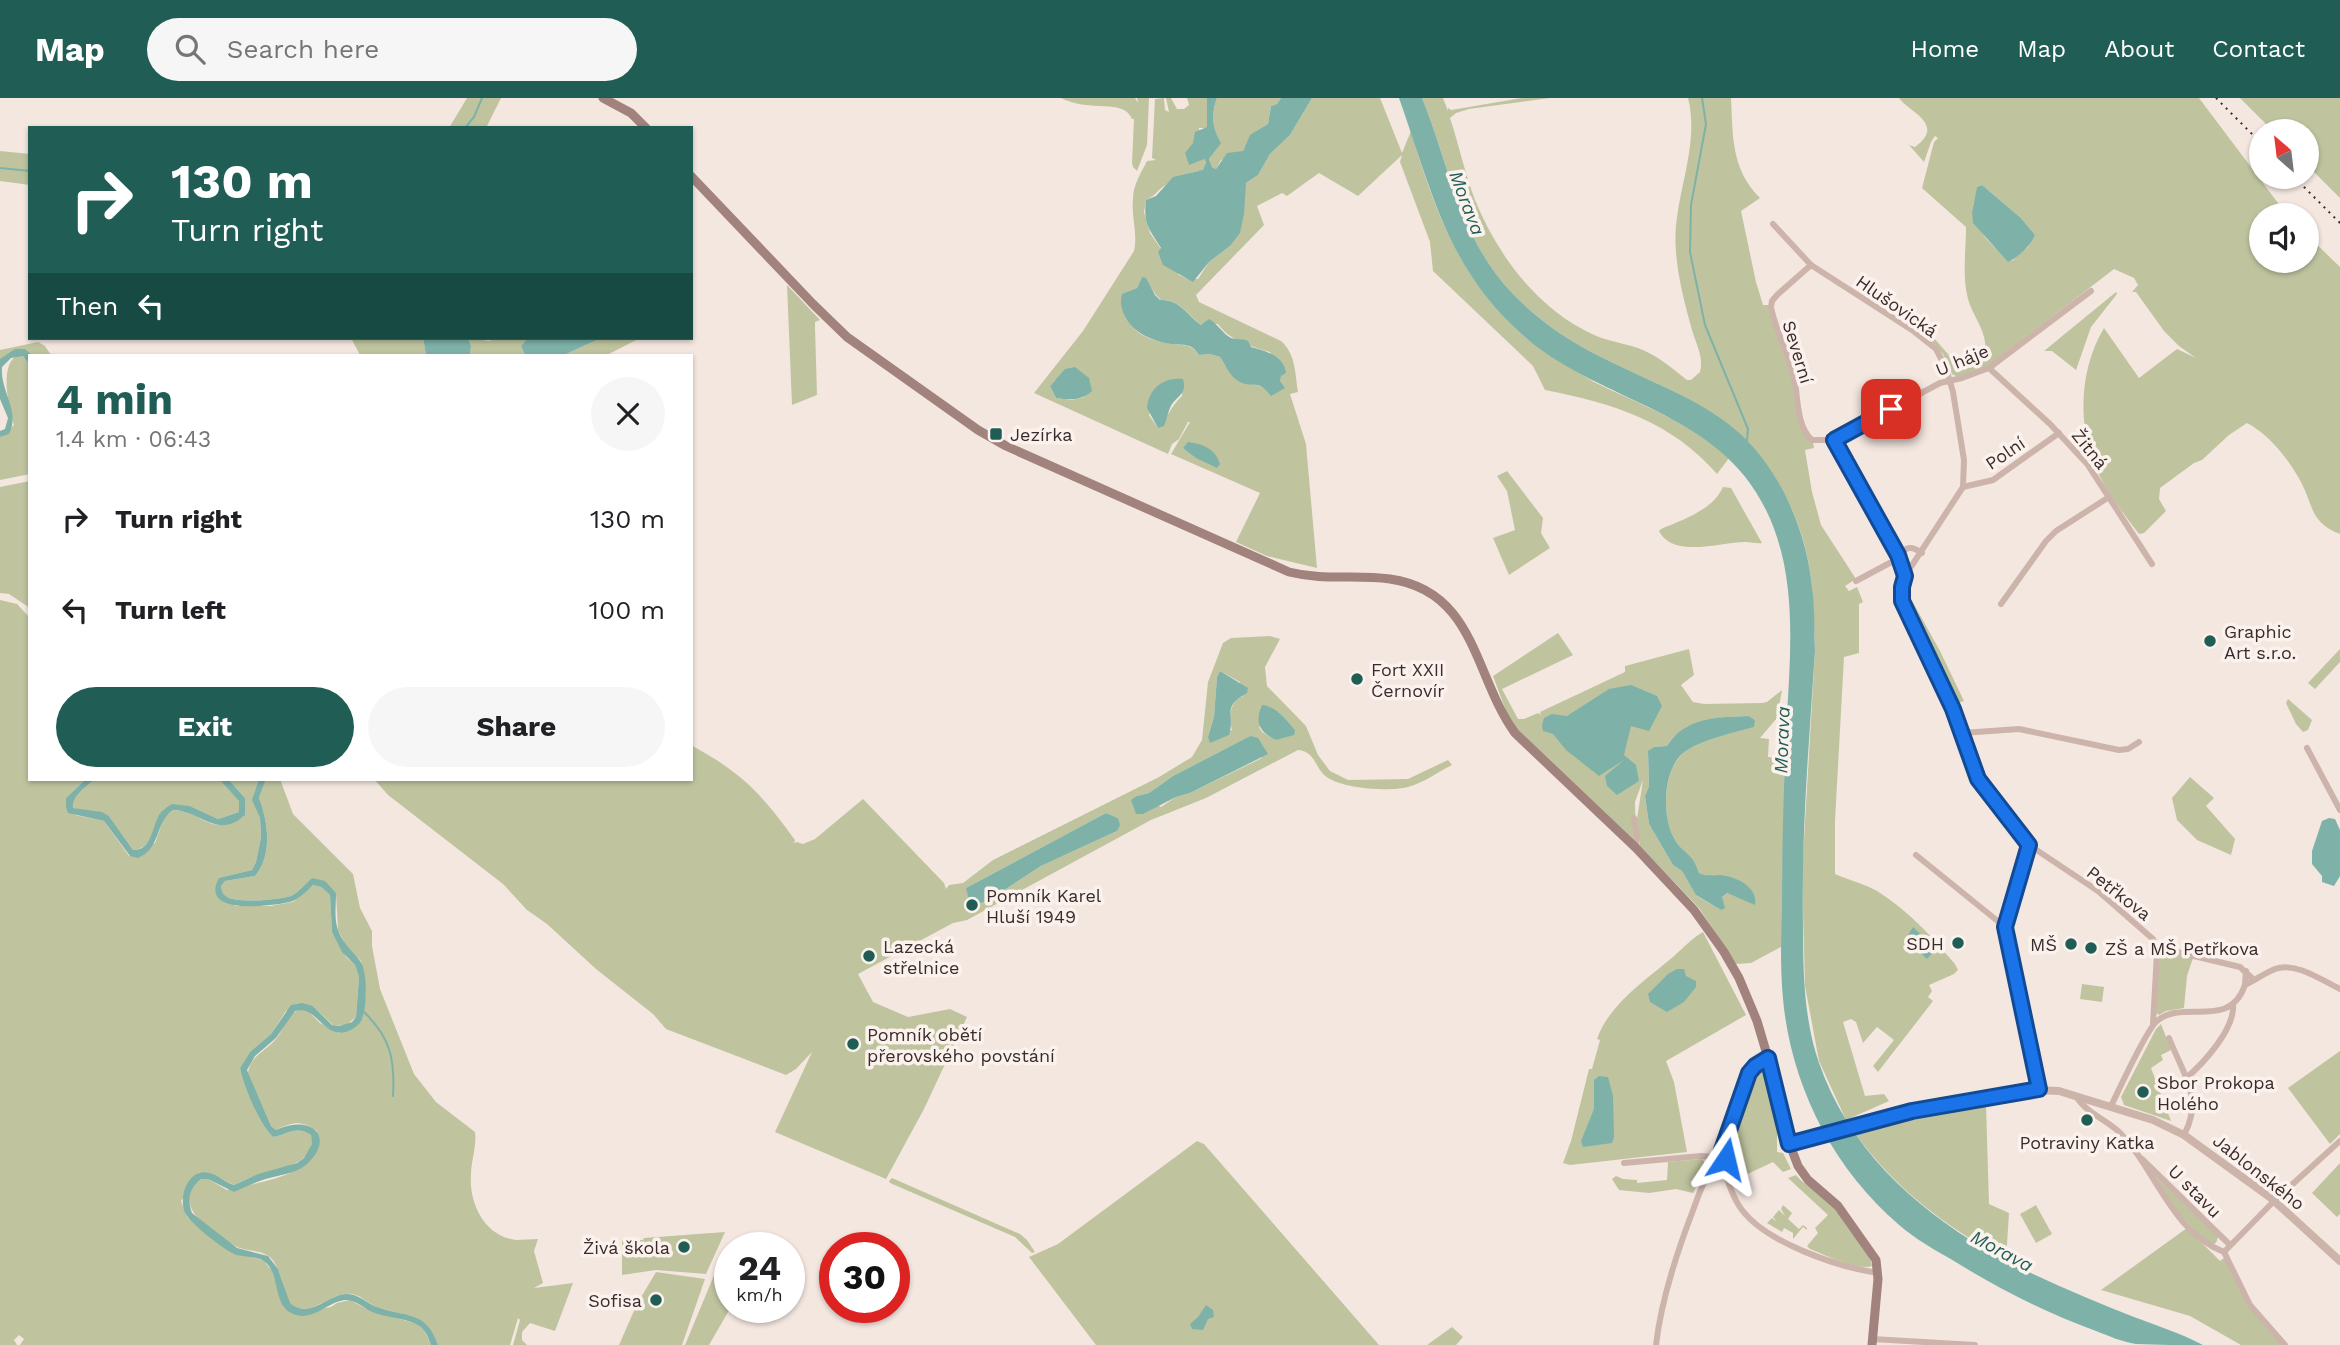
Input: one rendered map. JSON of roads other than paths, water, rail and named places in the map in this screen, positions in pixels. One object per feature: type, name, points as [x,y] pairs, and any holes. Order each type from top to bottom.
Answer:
[{"type":"main road","points":[[603,98],[631,113],[644,126]]},
{"type":"main road","points":[[693,178],[847,337],[992,439],[1289,572],[1315,578],[1393,579],[1420,588],[1451,611],[1468,635],[1515,733],[1636,848],[1694,910],[1714,936],[1739,978],[1760,1020],[1789,1144],[1803,1174],[1833,1200],[1875,1260],[1878,1273],[1872,1342]]},
{"type":"street","name":"Hlušovická","points":[[1773,224],[1811,265],[1927,340],[1941,357],[1950,380],[1964,460],[1963,487]]},
{"type":"street","name":"Severní","points":[[1811,265],[1777,295],[1771,307],[1792,369],[1798,409],[1807,435],[1812,440],[1834,440]]},
{"type":"street","name":"U háje","points":[[1834,440],[1940,383],[1989,368],[2091,291]]},
{"type":"street","name":"Žitná","points":[[1989,368],[2059,433],[2088,465],[2152,564]]},
{"type":"street","name":"Polní","points":[[1963,487],[1993,480],[2059,433]]},
{"type":"street","name":"Petřkova","points":[[1834,440],[1898,557],[1905,576],[1902,601],[1953,709],[1978,779],[2029,845],[2098,891],[2148,933],[2156,947],[2153,1024]]},
{"type":"street","points":[[1905,576],[1963,487]]},
{"type":"street","points":[[2001,604],[2056,531],[2109,498]]},
{"type":"street","points":[[1856,581],[1898,557],[1908,547],[1922,552]]},
{"type":"street","points":[[1962,733],[2019,729],[2119,750],[2139,743]]},
{"type":"street","points":[[2307,748],[2340,810]]},
{"type":"street","points":[[1634,818],[1636,848]]},
{"type":"street","points":[[2029,845],[2005,927],[2039,1089]]},
{"type":"street","points":[[1916,855],[2005,927]]},
{"type":"street","points":[[2156,947],[2238,966],[2254,980]]},
{"type":"street","points":[[2245,985],[2274,969],[2286,967],[2340,989]]},
{"type":"street","points":[[2185,1079],[2223,1036],[2233,1005],[2245,985],[2246,971]]},
{"type":"street","points":[[2111,1106],[2153,1024],[2165,1016],[2218,1011],[2233,1005]]},
{"type":"street","points":[[2169,1038],[2194,1102],[2183,1135]]},
{"type":"street","points":[[1656,1345],[1682,1242],[1703,1186],[1714,1161],[1721,1153],[1749,1073],[1768,1058]]},
{"type":"street","name":"Jablonského","points":[[1789,1144],[1944,1104],[2039,1089],[2055,1090],[2158,1122],[2183,1135],[2274,1200],[2340,1261]]},
{"type":"street","name":"U stavu","points":[[2075,1095],[2081,1104],[2115,1128],[2139,1157],[2169,1207],[2206,1244],[2224,1252]]},
{"type":"street","points":[[2285,1345],[2250,1305],[2224,1252],[2274,1200],[2340,1141]]},
{"type":"street","points":[[1721,1153],[1726,1159],[1723,1165],[1734,1197],[1746,1216],[1764,1230],[1798,1248],[1878,1273]]},
{"type":"street","points":[[1623,1163],[1701,1156],[1723,1165]]},
{"type":"street","name":"U stavu","points":[[2139,1157],[2230,1245]]},
{"type":"street","points":[[1872,1342],[1975,1345]]},
{"type":"water","points":[[1207,98],[1217,98],[1213,121],[1221,143],[1209,159],[1212,167],[1216,169],[1227,153],[1243,151],[1250,135],[1268,124],[1271,106],[1277,104],[1281,98],[1312,98],[1290,135],[1270,154],[1258,175],[1246,183],[1240,233],[1230,246],[1209,262],[1193,282],[1163,265],[1158,252],[1161,248],[1148,226],[1145,208],[1146,200],[1156,196],[1173,177],[1203,170],[1206,162],[1204,159],[1189,165],[1185,153],[1193,143],[1195,132],[1207,127]]},
{"type":"water","points":[[1399,98],[1422,98],[1468,226],[1495,273],[1513,294],[1532,312],[1569,339],[1688,399],[1723,420],[1753,447],[1767,464],[1789,503],[1809,566],[1814,611],[1815,651],[1803,858],[1805,995],[1810,1030],[1819,1063],[1831,1093],[1847,1121],[1885,1171],[1908,1193],[1958,1232],[1985,1249],[2058,1286],[2203,1345],[2126,1342],[2059,1316],[2006,1291],[1905,1229],[1874,1201],[1853,1177],[1835,1150],[1819,1122],[1795,1062],[1783,999],[1783,830],[1790,610],[1783,559],[1776,534],[1766,510],[1745,477],[1719,450],[1657,411],[1556,360],[1526,338],[1499,312],[1477,285],[1445,227]]},
{"type":"water","points":[[1982,185],[2021,218],[2035,235],[2024,251],[2008,262],[1973,223],[1972,212],[1977,187]]},
{"type":"water","points":[[1142,277],[1146,278],[1160,300],[1178,305],[1201,325],[1209,319],[1231,338],[1248,341],[1251,347],[1278,358],[1285,367],[1286,373],[1281,376],[1280,381],[1285,388],[1271,396],[1260,386],[1235,379],[1220,357],[1199,355],[1190,346],[1157,341],[1138,332],[1128,322],[1121,300],[1122,294],[1137,288]]},
{"type":"water","points":[[423,340],[469,340],[471,346],[470,354],[426,354]]},
{"type":"water","points":[[526,340],[597,340],[566,354],[525,354],[521,346]]},
{"type":"water","points":[[15,349],[25,349],[31,354],[28,354],[28,362],[23,356],[11,358],[2,367],[13,417],[9,434],[0,437],[0,431],[5,429],[8,418],[0,399],[0,359]]},
{"type":"water","points":[[1075,367],[1089,378],[1092,391],[1075,399],[1056,398],[1050,386],[1065,369]]},
{"type":"water","points":[[1183,379],[1183,391],[1171,406],[1164,426],[1158,428],[1147,408],[1151,395],[1163,382]]},
{"type":"water","points":[[1188,442],[1212,451],[1220,464],[1217,468],[1183,448]]},
{"type":"water","points":[[1220,671],[1248,688],[1247,693],[1231,708],[1229,735],[1210,743],[1208,737],[1214,717],[1217,677]]},
{"type":"water","points":[[1631,685],[1657,696],[1662,706],[1649,731],[1631,726],[1624,755],[1636,765],[1639,781],[1617,795],[1607,786],[1605,776],[1624,760],[1599,776],[1566,750],[1553,734],[1543,731],[1542,726],[1544,718],[1552,714],[1567,716],[1609,689]]},
{"type":"water","points":[[1262,705],[1280,714],[1295,730],[1294,735],[1276,740],[1266,734],[1259,722]]},
{"type":"water","points":[[1749,716],[1755,720],[1754,727],[1710,740],[1693,747],[1678,758],[1666,792],[1670,828],[1677,843],[1693,860],[1699,873],[1722,875],[1737,880],[1754,894],[1755,905],[1727,893],[1722,897],[1725,908],[1721,910],[1696,895],[1682,871],[1673,865],[1649,824],[1645,796],[1649,786],[1648,751],[1654,747],[1667,746],[1683,729],[1703,720]]},
{"type":"water","points":[[1250,736],[1258,738],[1268,754],[1190,793],[1143,814],[1136,814],[1131,800],[1149,793],[1173,776]]},
{"type":"water","points":[[84,781],[93,781],[77,795],[73,808],[102,812],[109,816],[133,850],[144,847],[159,815],[172,804],[190,806],[218,819],[239,812],[239,801],[221,781],[230,781],[245,798],[245,815],[235,822],[218,825],[173,810],[163,821],[151,848],[138,858],[130,856],[104,821],[68,813],[66,798]]},
{"type":"water","points":[[258,781],[265,781],[259,798],[265,817],[267,838],[261,868],[255,876],[225,881],[221,886],[222,892],[238,900],[268,900],[291,896],[312,878],[325,881],[336,893],[336,921],[340,935],[363,966],[365,1006],[358,1025],[338,1033],[309,1013],[303,1010],[295,1011],[276,1038],[255,1056],[247,1070],[271,1126],[276,1130],[301,1124],[310,1126],[319,1138],[315,1155],[296,1171],[234,1192],[208,1179],[201,1179],[190,1194],[192,1213],[237,1248],[268,1256],[278,1269],[290,1303],[297,1308],[311,1308],[339,1295],[354,1295],[377,1307],[421,1320],[433,1333],[438,1345],[431,1345],[424,1330],[416,1324],[375,1313],[349,1300],[339,1301],[306,1316],[291,1313],[281,1303],[273,1274],[265,1262],[229,1251],[215,1242],[185,1213],[184,1192],[196,1174],[210,1173],[234,1185],[258,1174],[297,1163],[304,1158],[312,1144],[311,1135],[301,1131],[273,1137],[253,1105],[240,1068],[250,1052],[271,1034],[291,1005],[302,1003],[313,1006],[332,1025],[340,1026],[352,1022],[356,1017],[359,977],[355,965],[342,952],[332,932],[330,895],[321,887],[313,885],[290,902],[240,906],[219,898],[215,890],[219,878],[252,870],[256,862],[261,837],[260,818],[252,800]]},
{"type":"water","points":[[1106,813],[1118,818],[1120,825],[1117,831],[1041,866],[989,900],[977,904],[969,900],[966,888]]},
{"type":"water","points":[[2335,819],[2340,830],[2340,876],[2334,886],[2322,882],[2322,876],[2312,864],[2312,851],[2322,821]]},
{"type":"water","points":[[1913,927],[1936,949],[1927,959],[1910,944],[1908,935]]},
{"type":"water","points":[[1677,969],[1684,969],[1686,976],[1696,981],[1696,987],[1684,1002],[1667,1012],[1650,1002],[1648,994]]},
{"type":"water","points":[[1599,1076],[1608,1077],[1613,1096],[1614,1137],[1612,1143],[1583,1147],[1581,1141],[1594,1109],[1594,1080]]},
{"type":"water","points":[[1206,1305],[1213,1310],[1214,1317],[1208,1319],[1203,1330],[1192,1329],[1190,1324]]},
{"type":"waterway","points":[[467,126],[474,117],[482,98]]},
{"type":"waterway","points":[[1702,98],[1706,124],[1691,205],[1690,252],[1705,325],[1748,429],[1747,441]]},
{"type":"waterway","points":[[0,168],[28,171]]},
{"type":"waterway","points":[[364,1012],[386,1041],[392,1060],[393,1096]]},
{"type":"railway","points":[[2216,98],[2249,131]]},
{"type":"railway","points":[[2306,189],[2340,223]]},
{"type":"place","name":"Jezírka","points":[[996,434]]},
{"type":"place","name":"Graphic Art s.r.o.","points":[[2210,641]]},
{"type":"place","name":"Fort XXII Černovír","points":[[1357,679]]},
{"type":"place","name":"Pomník Karel Hluší 1949","points":[[972,905]]},
{"type":"place","name":"SDH","points":[[1958,943]]},
{"type":"place","name":"MŠ","points":[[2071,944]]},
{"type":"place","name":"ZŠ a MŠ Petřkova","points":[[2091,948]]},
{"type":"place","name":"Lazecká střelnice","points":[[869,956]]},
{"type":"place","name":"Pomník obětí přerovského povstání","points":[[853,1044]]},
{"type":"place","name":"Sbor Prokopa Holého","points":[[2143,1092]]},
{"type":"place","name":"Potraviny Katka","points":[[2087,1120]]},
{"type":"place","name":"Živá škola","points":[[684,1247]]},
{"type":"place","name":"Sofisa","points":[[656,1300]]},
{"type":"water label","name":"Morava","points":[[1467,203]]},
{"type":"water label","name":"Morava","points":[[1782,740]]},
{"type":"water label","name":"Morava","points":[[2002,1251]]}]
